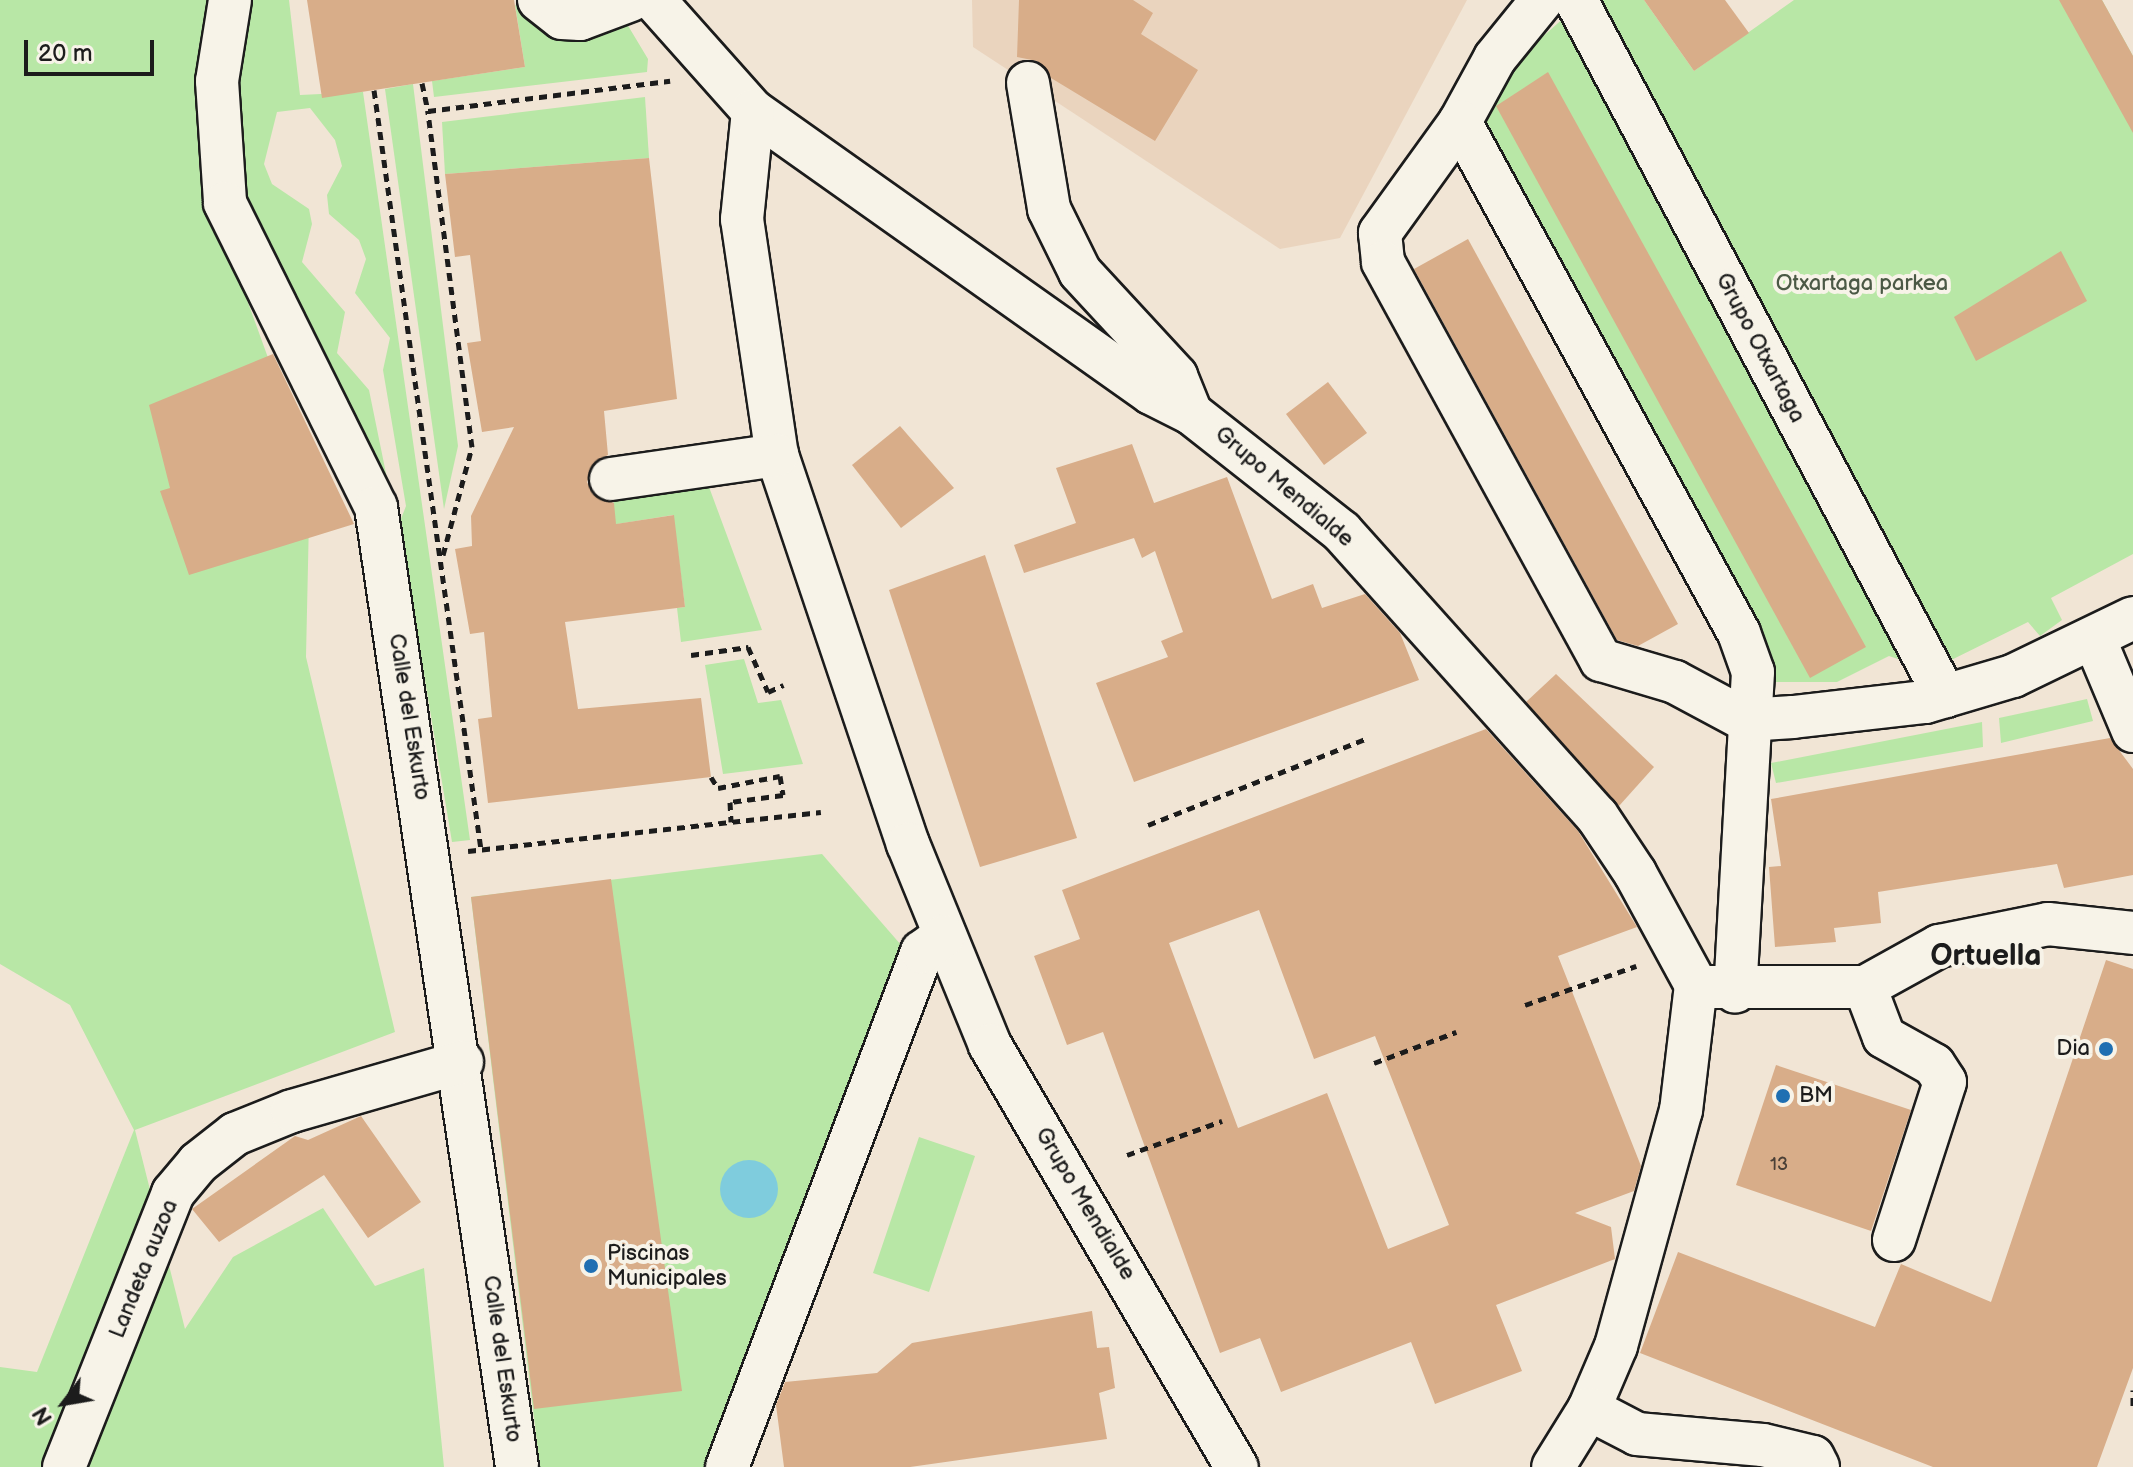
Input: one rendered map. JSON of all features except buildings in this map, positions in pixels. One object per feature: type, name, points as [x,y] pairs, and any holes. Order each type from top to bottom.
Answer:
[{"type":"street","name":"Calle del Eskurto","points":[[230,0],[217,81],[225,203],[376,507],[462,1062],[517,1467]]},
{"type":"street","points":[[539,0],[562,18],[580,19],[631,0]]},
{"type":"street","name":"Grupo Mendialde","points":[[654,0],[753,111],[1151,393],[1191,413],[1342,532],[1597,816],[1683,952],[1715,988]]},
{"type":"street","points":[[1542,0],[1495,58],[1460,122],[1380,233],[1383,262],[1601,660],[1675,682],[1746,720],[1945,696],[2013,676],[2133,618]]},
{"type":"street","name":"Grupo Otxartaga","points":[[1576,0],[1945,696]]},
{"type":"street","points":[[1028,83],[1049,209],[1067,247],[1107,308],[1176,376],[1191,413]]},
{"type":"street","name":"Grupo Mendialde","points":[[753,111],[742,219],[777,455],[944,936],[990,1045],[1237,1467]]},
{"type":"street","points":[[1460,122],[1739,633],[1753,672],[1746,720],[1742,955],[1715,988],[1642,1267],[1589,1409],[1553,1467]]},
{"type":"street","points":[[611,479],[777,455]]},
{"type":"street","points":[[2094,638],[2133,731]]},
{"type":"street","points":[[1715,988],[1865,987],[1952,943],[2048,924],[2133,933]]},
{"type":"street","points":[[727,1467],[922,952],[944,936]]},
{"type":"street","points":[[1865,987],[1884,1037],[1934,1065],[1945,1082],[1894,1240]]},
{"type":"street","name":"Landeta auzoa","points":[[64,1467],[173,1193],[198,1163],[235,1134],[292,1111],[462,1062]]},
{"type":"street","points":[[1589,1409],[1637,1434],[1763,1445],[1813,1457],[1818,1467]]},
{"type":"path","points":[[428,111],[675,80]]},
{"type":"path","points":[[422,83],[472,447],[442,559]]},
{"type":"path","points":[[374,90],[481,849]]},
{"type":"path","points":[[691,655],[748,647],[768,692],[784,685]]},
{"type":"path","points":[[1148,825],[1365,739]]},
{"type":"path","points":[[711,777],[718,788],[780,776],[783,795],[730,802],[731,822]]},
{"type":"path","points":[[430,856],[821,812]]},
{"type":"path","points":[[1525,1005],[1645,963]]},
{"type":"path","points":[[1374,1063],[1456,1032]]},
{"type":"path","points":[[1127,1155],[1222,1121]]},
{"type":"path","points":[[2133,1390],[2133,1406]]},
{"type":"shaded area","points":[[972,0],[1467,0],[1340,238],[1280,249],[973,47]]},
{"type":"green space","points":[[0,0],[218,0],[199,167],[310,474],[306,657],[395,1032],[135,1130],[185,1329],[233,1257],[323,1208],[375,1286],[424,1268],[444,1467],[0,1467],[0,1367],[37,1372],[134,1130],[70,1005],[0,964]]},
{"type":"green space","points":[[251,0],[289,0],[300,95],[363,92],[470,840],[452,842],[399,524],[406,506],[383,370],[390,338],[355,293],[366,259],[359,240],[329,214],[327,195],[342,166],[335,140],[310,108],[277,112],[264,164],[272,184],[309,209],[312,224],[302,262],[345,312],[337,353],[369,390],[390,493],[243,198],[237,91]]},
{"type":"green space","name":"Otxartaga parkea","points":[[1584,0],[1644,0],[1694,71],[1794,0],[2102,0],[2133,56],[2133,554],[2051,598],[2062,620],[2040,636],[2028,622],[1931,670],[1889,656],[1837,682],[1769,682],[1477,142],[1496,78]]},
{"type":"green space","points":[[515,5],[566,37],[627,24],[648,59],[647,72],[434,97],[432,81],[525,67]]},
{"type":"green space","points":[[413,84],[458,446],[444,509],[385,89]]},
{"type":"green space","points":[[645,97],[649,158],[445,174],[442,122]]},
{"type":"green space","points":[[709,487],[762,630],[681,642],[677,608],[685,607],[673,515],[524,539],[614,508],[613,497]]},
{"type":"green space","points":[[744,659],[758,703],[781,700],[803,764],[723,774],[705,665]]},
{"type":"green space","points":[[2087,699],[2093,721],[2001,743],[1999,718]]},
{"type":"green space","points":[[1982,722],[1983,747],[1776,783],[1771,763]]},
{"type":"green space","points":[[822,854],[908,953],[711,1467],[540,1467],[471,897]]},
{"type":"green space","points":[[919,1137],[975,1156],[929,1292],[873,1273]]},
{"type":"water","points":[[749,1160],[769,1169],[778,1189],[769,1209],[749,1218],[729,1209],[720,1189],[729,1169]]},
{"type":"place","name":"Dia","points":[[2106,1049]]},
{"type":"place","name":"BM","points":[[1783,1096]]},
{"type":"place","name":"Piscinas Municipales","points":[[591,1266]]},
{"type":"district","name":"Ortuella","points":[[1986,956]]}]
